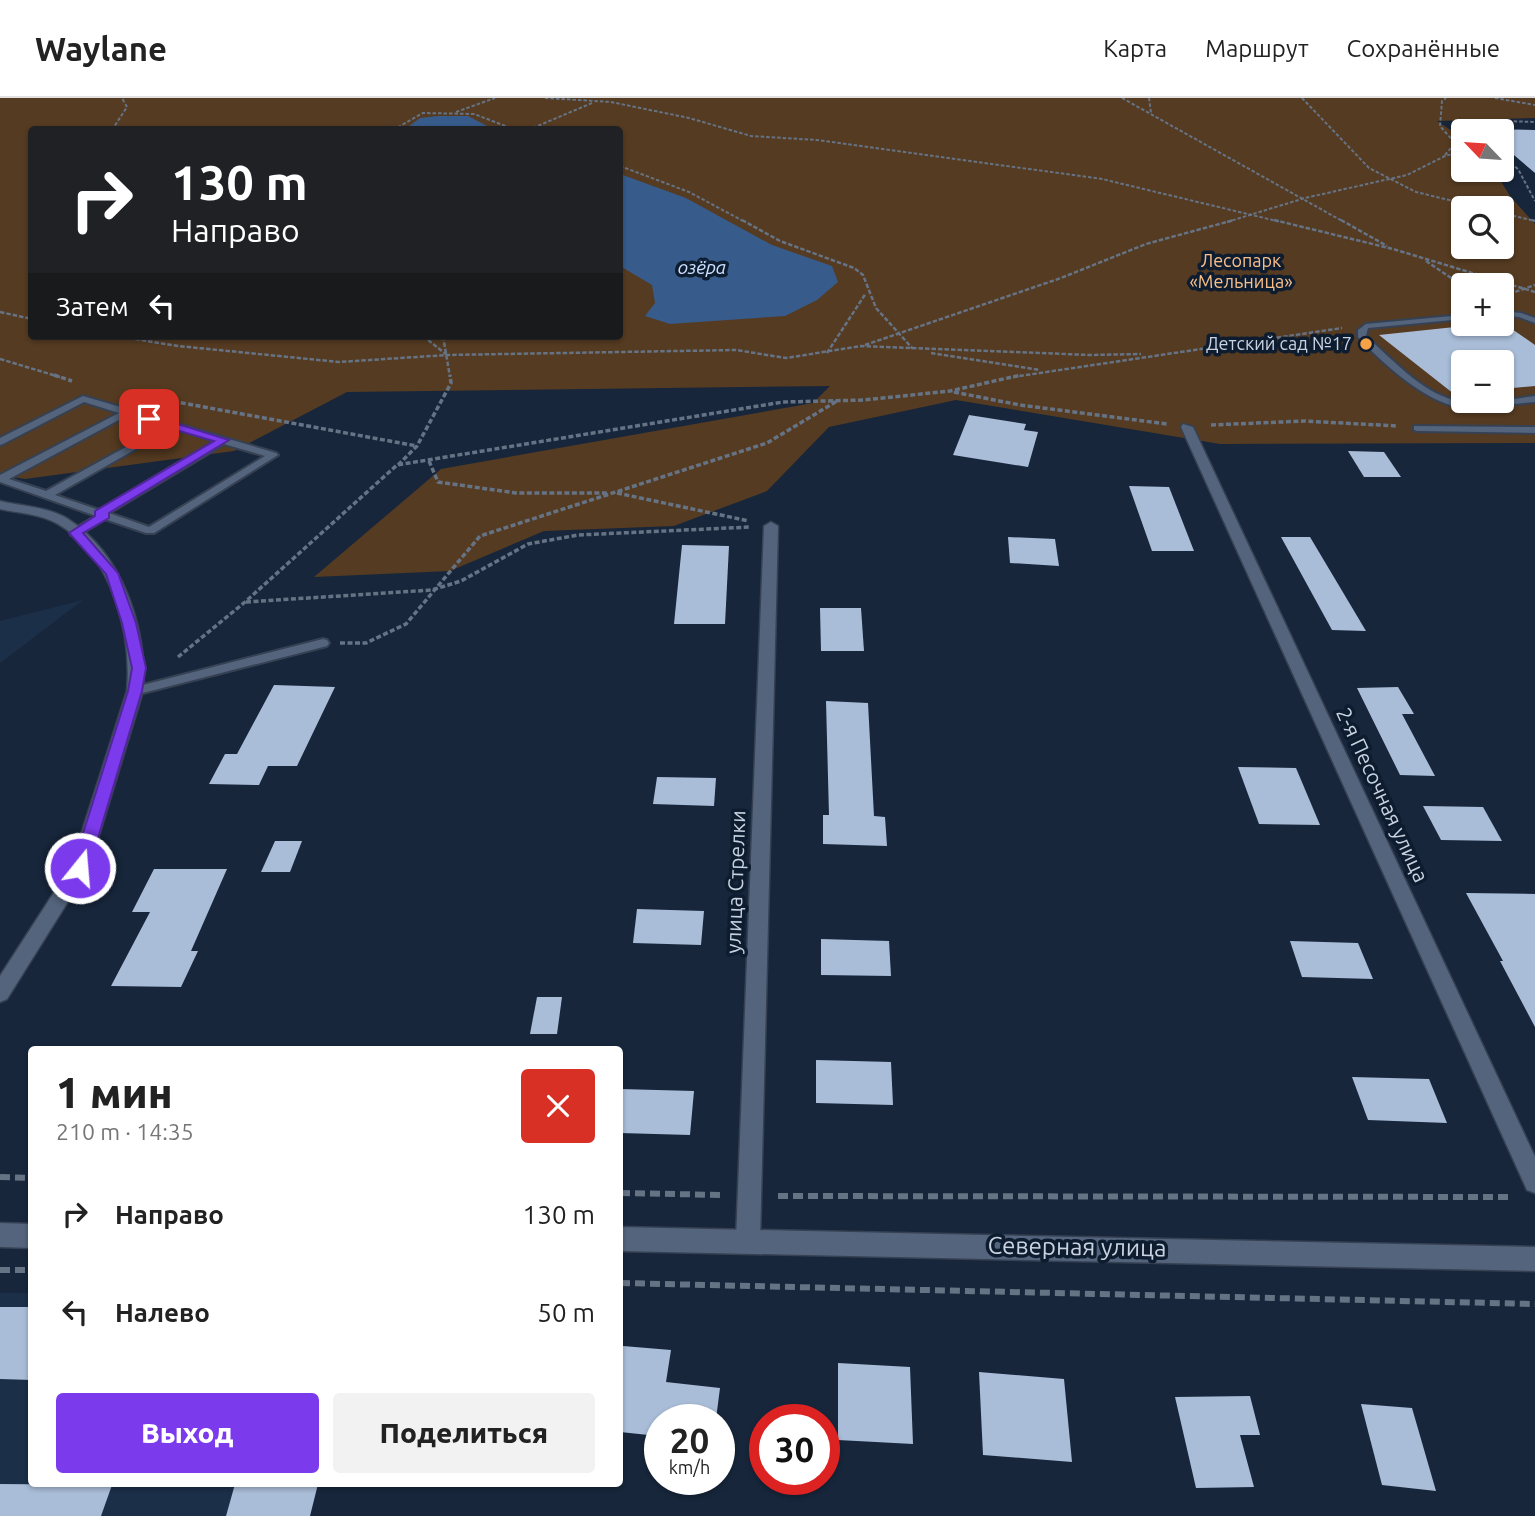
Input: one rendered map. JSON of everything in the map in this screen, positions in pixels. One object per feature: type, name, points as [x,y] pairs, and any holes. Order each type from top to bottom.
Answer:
[{"type":"street","name":"2-я Песочная улица","points":[[1187,427],[1535,1182]]},
{"type":"street","points":[[0,505],[62,520],[112,573],[129,623],[139,668],[135,691],[80,868],[5,978],[0,993]]},
{"type":"street","name":"улица Стрелки","points":[[748,1240],[771,526]]},
{"type":"street","points":[[0,1236],[28,1236]]},
{"type":"street","name":"Северная улица","points":[[623,1239],[1535,1259]]},
{"type":"lane","points":[[1514,314],[1535,321]]},
{"type":"lane","points":[[1451,318],[1366,326],[1362,330],[1362,337],[1401,371],[1448,401],[1462,404],[1535,399]]},
{"type":"lane","points":[[0,442],[83,399],[273,455],[150,531],[0,479]]},
{"type":"lane","points":[[0,479],[127,412]]},
{"type":"lane","points":[[47,495],[172,425]]},
{"type":"lane","points":[[1417,428],[1535,430]]},
{"type":"lane","points":[[75,533],[223,440]]},
{"type":"lane","points":[[135,691],[323,643]]},
{"type":"path","points":[[114,126],[127,107],[122,98]]},
{"type":"path","points":[[452,114],[495,98]]},
{"type":"path","points":[[545,98],[611,102],[689,118],[751,136],[817,140],[1102,179],[1393,250],[1535,292]]},
{"type":"path","points":[[1122,98],[1305,198],[1393,250]]},
{"type":"path","points":[[1149,98],[1152,114]]},
{"type":"path","points":[[1302,98],[1369,168],[1416,192],[1451,200]]},
{"type":"path","points":[[1445,156],[1455,143],[1440,127],[1442,101],[1446,98]]},
{"type":"path","points":[[1495,98],[1535,105]]},
{"type":"path","points":[[537,126],[595,100]]},
{"type":"path","points":[[400,126],[423,113],[474,114],[506,126]]},
{"type":"path","points":[[1514,121],[1535,122]]},
{"type":"path","points":[[141,340],[339,362],[447,355],[736,350],[786,358],[827,353],[861,346],[1060,278],[1146,244],[1254,215],[1305,198],[1406,175],[1451,154]]},
{"type":"path","points":[[1514,166],[1535,201]]},
{"type":"path","points":[[623,167],[689,192],[780,241],[854,268],[863,275],[866,292],[878,316],[914,350],[1042,371]]},
{"type":"path","points":[[1514,216],[1535,222]]},
{"type":"path","points":[[1423,259],[1451,278]]},
{"type":"path","points":[[1514,292],[1535,285]]},
{"type":"path","points":[[827,353],[866,292]]},
{"type":"path","points":[[0,312],[28,318]]},
{"type":"path","points":[[397,465],[783,402],[838,401],[950,391],[1042,371],[1156,353],[1245,344],[1351,325]]},
{"type":"path","points":[[428,340],[447,355]]},
{"type":"path","points":[[175,659],[245,602],[417,446],[451,383],[444,340]]},
{"type":"path","points":[[861,346],[1090,355],[1156,353]]},
{"type":"path","points":[[0,359],[78,383]]},
{"type":"path","points":[[950,391],[1020,405],[1187,427],[1266,421],[1346,422],[1417,428]]},
{"type":"path","points":[[159,399],[417,446]]},
{"type":"path","points":[[323,643],[366,643],[406,624],[480,536],[767,443],[838,401]]},
{"type":"path","points":[[429,460],[438,482],[516,493],[615,493],[771,526]]},
{"type":"path","points":[[245,602],[432,590],[461,581],[528,544],[578,534],[771,526]]},
{"type":"path","points":[[0,1177],[28,1178]]},
{"type":"path","points":[[623,1193],[749,1196],[1521,1197]]},
{"type":"path","points":[[0,1270],[28,1270]]},
{"type":"path","points":[[623,1283],[1535,1304]]},
{"type":"shaded area","points":[[83,600],[0,663],[0,621]]},
{"type":"shaded area","points":[[0,1293],[28,1293],[28,1487],[317,1487],[310,1516],[0,1516]]},
{"type":"green space","name":"Лесопарк «Мельница»","points":[[0,98],[1535,98],[1535,118],[1437,121],[1451,130],[1451,182],[1501,182],[1510,196],[1451,196],[1451,259],[1514,259],[1514,200],[1535,224],[1535,443],[1220,444],[956,400],[829,427],[767,491],[674,526],[544,531],[450,571],[314,577],[441,469],[813,403],[830,386],[347,392],[234,451],[25,479],[0,475]]},
{"type":"water","points":[[468,116],[487,126],[409,126],[420,118]]},
{"type":"water","name":"озёра","points":[[623,175],[686,198],[772,245],[832,266],[838,282],[817,300],[785,316],[670,324],[645,316],[655,303],[652,285],[623,268]]},
{"type":"building","points":[[1514,130],[1535,130],[1535,173],[1514,155]]},
{"type":"building","points":[[1451,327],[1451,336],[1514,336],[1514,330],[1535,345],[1535,386],[1514,388],[1514,350],[1451,350],[1451,392],[1379,335]]},
{"type":"building","points":[[969,415],[1026,424],[1024,430],[1038,432],[1028,467],[953,455]]},
{"type":"building","points":[[1348,451],[1384,452],[1401,477],[1364,477]]},
{"type":"building","points":[[1129,486],[1169,487],[1194,551],[1152,551]]},
{"type":"building","points":[[1008,537],[1055,539],[1059,566],[1010,563]]},
{"type":"building","points":[[1281,537],[1310,537],[1366,631],[1332,630]]},
{"type":"building","points":[[682,545],[729,546],[725,624],[674,624]]},
{"type":"building","points":[[820,608],[861,608],[864,651],[821,651]]},
{"type":"building","points":[[274,685],[335,687],[297,766],[268,766],[259,785],[209,784],[225,754],[237,754]]},
{"type":"building","points":[[1398,687],[1414,714],[1402,714],[1435,776],[1400,775],[1357,688]]},
{"type":"building","points":[[826,701],[868,703],[874,816],[885,817],[887,846],[823,844],[823,815],[829,815]]},
{"type":"building","points":[[1238,767],[1296,768],[1320,825],[1259,824]]},
{"type":"building","points":[[657,777],[716,778],[714,806],[653,804]]},
{"type":"building","points":[[1423,806],[1483,807],[1502,841],[1441,840]]},
{"type":"building","points":[[275,841],[302,841],[290,872],[261,872]]},
{"type":"building","points":[[154,869],[227,869],[191,951],[198,951],[181,987],[111,986],[150,912],[132,912]]},
{"type":"building","points":[[1466,893],[1535,894],[1535,1027],[1500,961],[1503,961]]},
{"type":"building","points":[[637,909],[704,911],[701,945],[633,943]]},
{"type":"building","points":[[821,939],[889,941],[891,976],[821,975]]},
{"type":"building","points":[[1290,941],[1358,943],[1373,979],[1302,977]]},
{"type":"building","points":[[537,997],[562,997],[557,1034],[530,1034]]},
{"type":"building","points":[[816,1060],[891,1062],[893,1105],[816,1103]]},
{"type":"building","points":[[1352,1077],[1429,1079],[1447,1123],[1368,1120]]},
{"type":"building","points":[[623,1089],[694,1091],[690,1135],[623,1133]]},
{"type":"building","points":[[0,1307],[28,1307],[28,1380],[0,1379]]},
{"type":"building","points":[[623,1346],[671,1350],[666,1382],[720,1388],[718,1404],[644,1404],[644,1435],[623,1432]]},
{"type":"building","points":[[838,1363],[910,1367],[913,1444],[840,1440]]},
{"type":"building","points":[[979,1372],[1064,1379],[1072,1462],[983,1455]]},
{"type":"building","points":[[1250,1396],[1260,1435],[1240,1435],[1254,1487],[1196,1488],[1175,1397]]},
{"type":"building","points":[[1361,1404],[1412,1408],[1436,1491],[1382,1485]]},
{"type":"building","points":[[0,1484],[28,1484],[28,1487],[111,1487],[101,1516],[0,1516]]},
{"type":"building","points":[[234,1487],[317,1487],[310,1516],[226,1516]]},
{"type":"place","name":"Детский сад №17","points":[[1366,344]]},
{"type":"route","points":[[80,868],[135,691],[139,668],[129,623],[112,573],[90,546],[75,533],[104,515],[100,514],[223,440],[149,419]]}]
